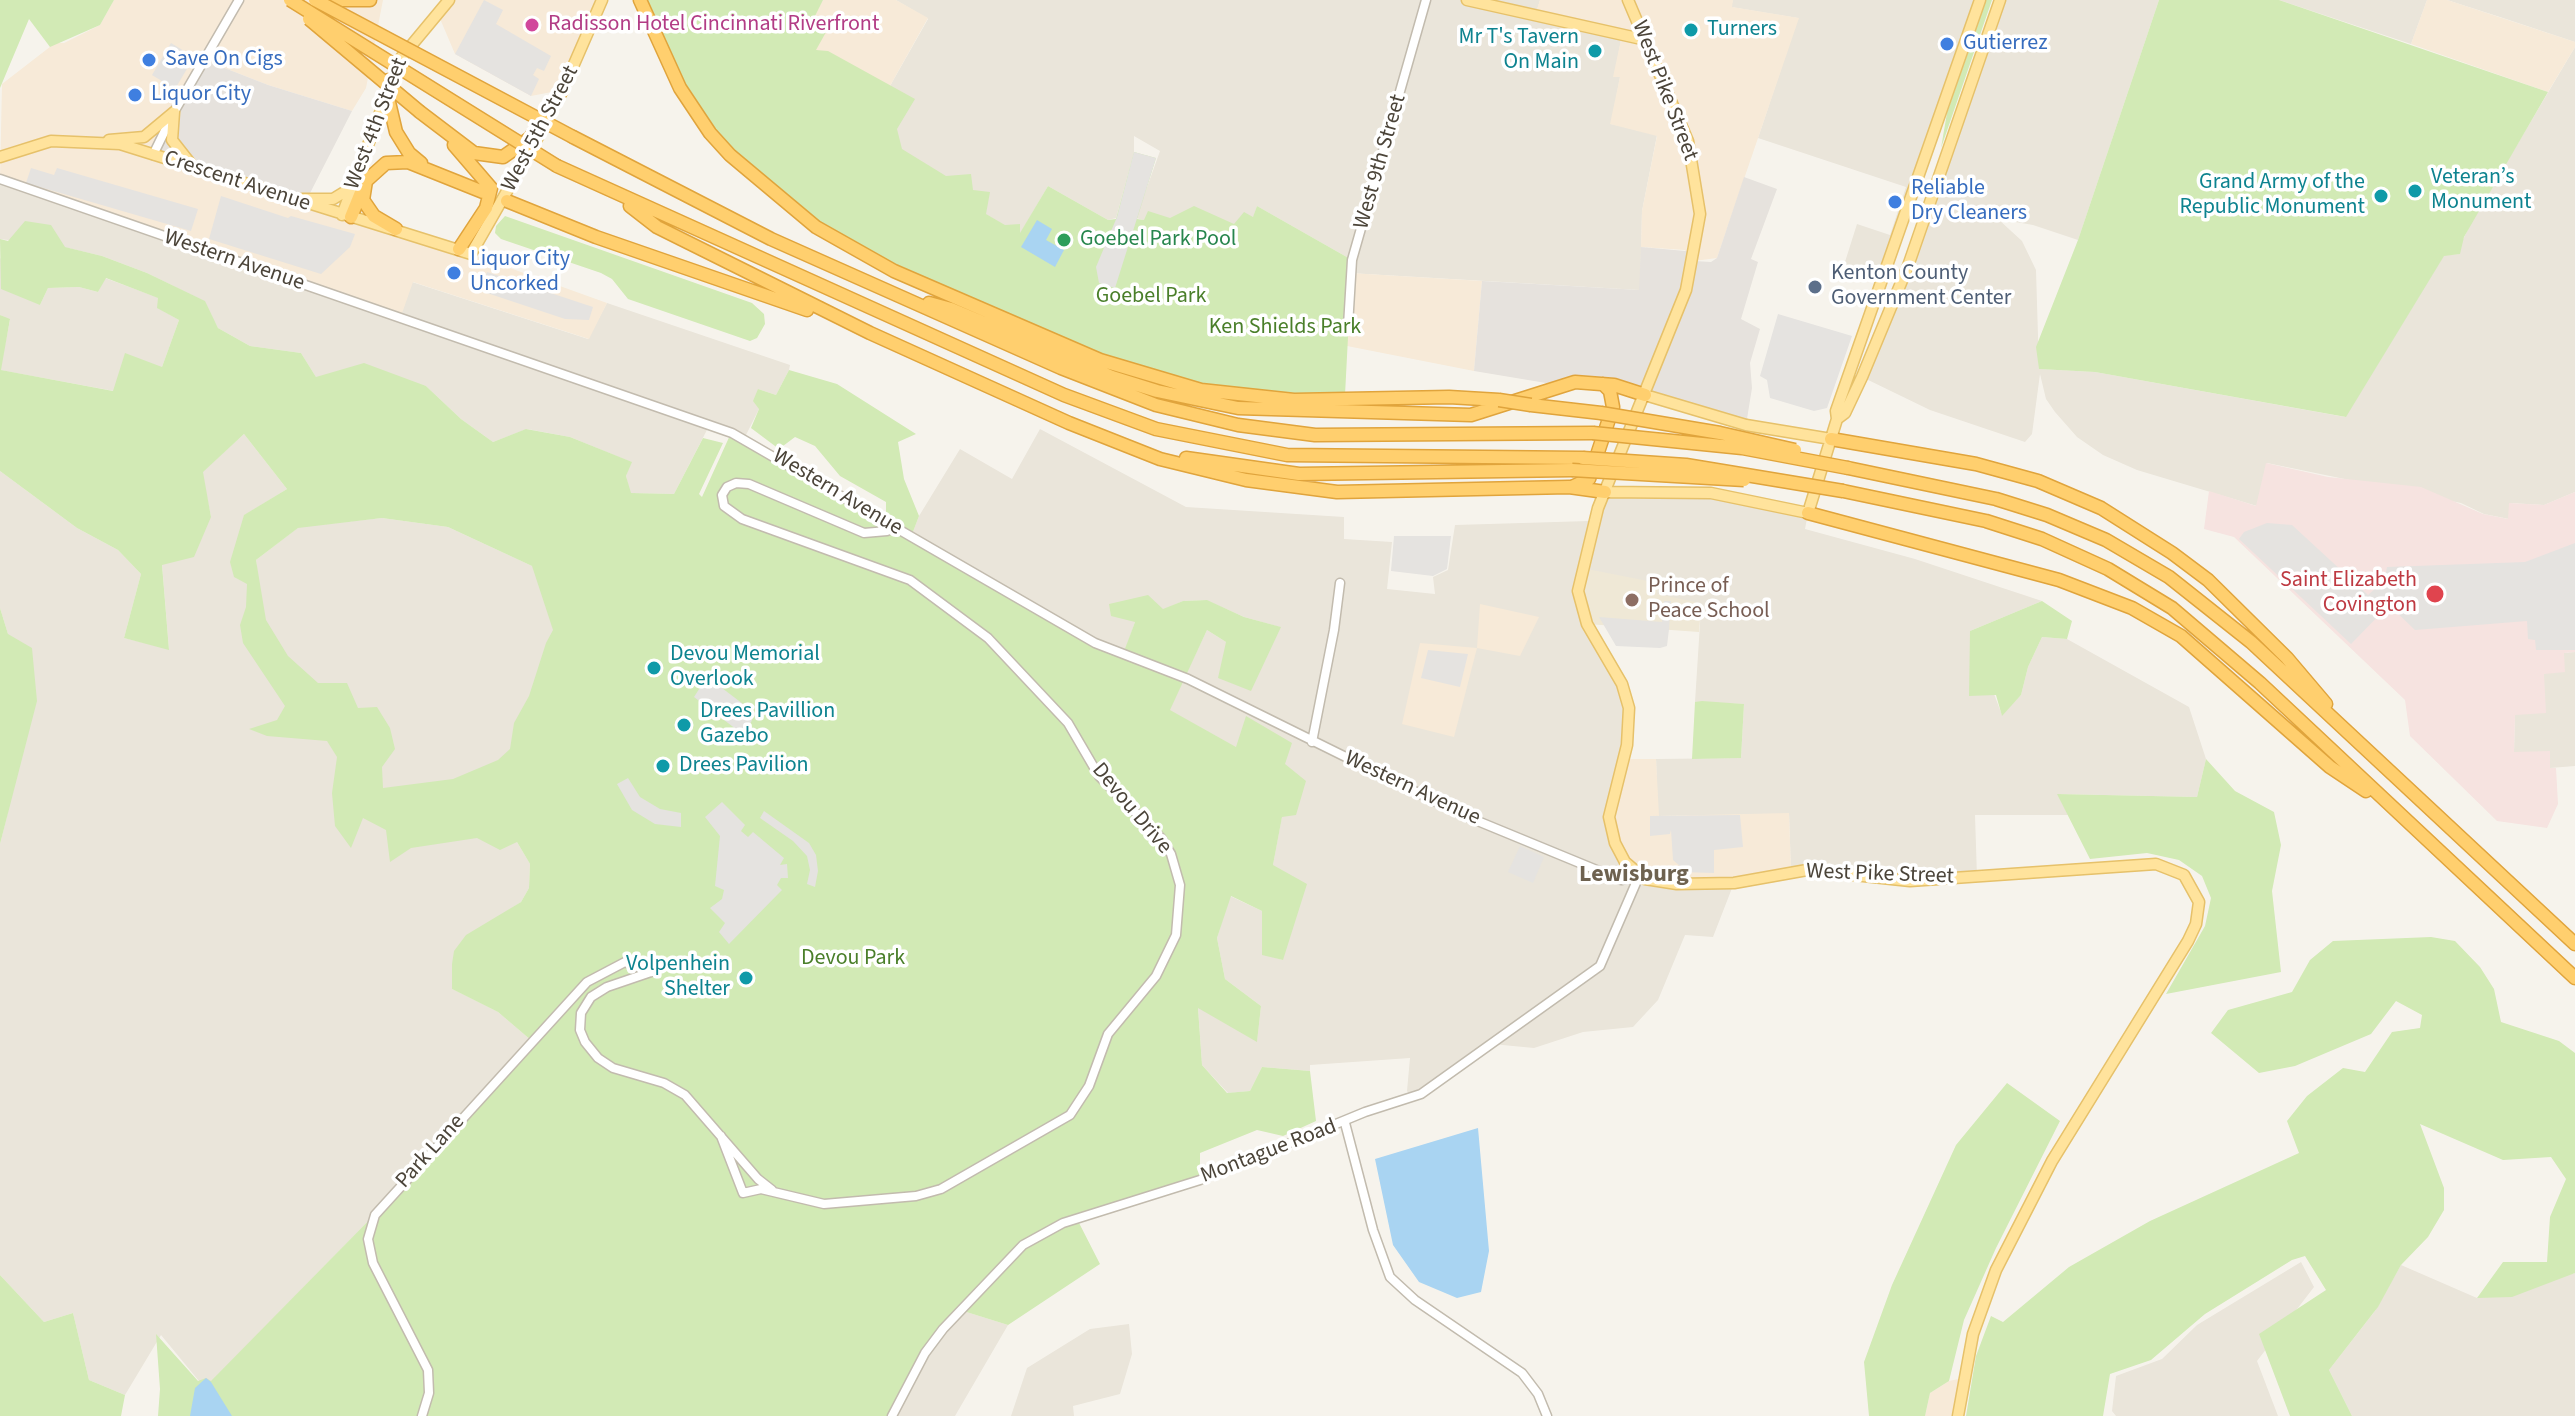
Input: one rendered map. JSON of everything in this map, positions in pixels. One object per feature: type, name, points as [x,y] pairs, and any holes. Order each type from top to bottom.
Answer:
[{"type":"highway","points":[[287,0],[420,112],[474,153],[503,157],[530,138],[562,90]]},
{"type":"highway","points":[[287,0],[557,166],[1050,389],[1128,420],[1218,444],[1312,455],[1583,458],[1686,465],[1843,491],[2014,529],[2083,556],[2135,584],[2218,645],[2575,978]]},
{"type":"highway","points":[[315,0],[771,239],[1145,401],[1238,425],[1315,435],[1593,433],[1742,448],[1849,466]]},
{"type":"highway","points":[[334,0],[370,0]]},
{"type":"highway","points":[[640,0],[680,88],[710,133],[751,175],[833,238],[894,271],[1137,373],[1229,394],[1377,413],[1471,415],[1497,409],[1558,385],[1602,384],[1645,395]]},
{"type":"highway","points":[[389,80],[389,102],[398,135],[409,153],[434,172]]},
{"type":"highway","points":[[420,112],[481,172],[491,188],[486,208],[465,251]]},
{"type":"highway","points":[[347,216],[360,182],[378,166],[395,161],[434,172],[483,192]]},
{"type":"highway","points":[[360,182],[363,200],[368,208],[396,229]]},
{"type":"highway","points":[[614,194],[657,227],[870,333],[1116,442],[1211,473],[1312,490],[1569,487],[1605,492]]},
{"type":"highway","points":[[507,201],[596,237],[870,333]]},
{"type":"highway","points":[[895,295],[951,309],[1112,377],[1157,391],[1238,408],[1315,406],[1374,399],[1499,400],[1720,433],[2026,508],[2125,550],[2214,610],[2575,944]]},
{"type":"highway","points":[[1569,487],[1589,479],[1613,407],[1610,391],[1602,384]]},
{"type":"highway","points":[[1831,439],[2001,470],[2063,491],[2127,523],[2172,553],[2236,606],[2303,676],[2361,747]]},
{"type":"highway","points":[[1116,442],[1232,467],[1313,474],[1572,470],[1806,484]]},
{"type":"highway","points":[[1808,513],[2059,580],[2132,608],[2181,636],[2330,767],[2395,810]]},
{"type":"main road","name":"West 4th Street","points":[[360,182],[389,80],[417,35],[449,0]]},
{"type":"main road","name":"West 5th Street","points":[[465,251],[562,90],[602,0]]},
{"type":"main road","points":[[1467,0],[1646,40]]},
{"type":"main road","name":"West Pike Street","points":[[1628,0],[1688,141],[1700,214],[1686,290],[1605,492],[1578,591],[1587,624],[1627,696],[1630,729],[1609,817],[1621,854],[1640,876],[1665,884],[1720,883],[1807,870],[1910,881],[2156,864],[2176,870],[2190,881],[2199,902],[2196,924],[2052,1161],[1996,1270],[1970,1347],[1958,1416]]},
{"type":"main road","points":[[1837,419],[1836,411],[1980,0]]},
{"type":"main road","points":[[1605,492],[1701,492],[1808,513],[1837,419],[1851,401],[1908,266],[2000,0]]},
{"type":"main road","points":[[103,141],[144,137],[174,112]]},
{"type":"main road","points":[[174,112],[172,140],[195,170]]},
{"type":"main road","name":"Crescent Avenue","points":[[0,157],[51,141],[103,141],[465,251]]},
{"type":"main road","points":[[283,197],[333,199],[360,182]]},
{"type":"main road","points":[[1645,395],[1746,425],[1831,439]]},
{"type":"street","points":[[153,155],[174,112],[239,0]]},
{"type":"street","name":"West 9th Street","points":[[1348,326],[1352,260],[1426,0]]},
{"type":"street","name":"Western Avenue","points":[[0,179],[732,433],[1095,643],[1188,679],[1402,788],[1621,880],[1640,876]]},
{"type":"street","name":"Devou Drive","points":[[721,1136],[743,1193],[773,1191],[800,1201],[824,1204],[924,1195],[953,1184],[1056,1126],[1080,1103],[1108,1034],[1156,976],[1170,953],[1180,921],[1180,885],[1171,854],[1161,838],[1099,776],[1056,709],[969,621],[910,580],[742,519],[724,506],[722,495],[727,487],[736,483],[749,484],[864,533],[887,531],[894,527]]},
{"type":"street","points":[[1312,742],[1340,583]]},
{"type":"street","name":"Montague Road","points":[[892,1416],[925,1353],[943,1329],[1023,1245],[1063,1223],[1200,1180],[1345,1123],[1365,1112],[1421,1094],[1593,972],[1603,962],[1640,876]]},
{"type":"street","name":"Park Lane","points":[[422,1416],[429,1393],[428,1370],[373,1263],[368,1239],[375,1215],[587,982],[625,962],[651,972]]},
{"type":"street","name":"Devou Drive","points":[[651,972],[607,987],[591,997],[581,1013],[580,1030],[585,1042],[598,1058],[613,1068],[680,1092],[773,1191]]},
{"type":"street","points":[[1345,1123],[1390,1277],[1415,1300],[1522,1373],[1538,1394],[1547,1416]]},
{"type":"shaded area","points":[[114,0],[383,0],[366,88],[352,111],[268,85],[204,60],[154,155],[471,254],[607,303],[589,339],[413,282],[400,319],[0,179],[2,84],[55,43],[64,43],[100,25]]},
{"type":"shaded area","points":[[449,0],[602,0],[562,90],[531,96],[455,54],[438,14]]},
{"type":"shaded area","points":[[484,0],[503,10],[496,24],[551,56],[544,71],[537,68],[533,75],[539,79],[531,96],[455,54]]},
{"type":"shaded area","points":[[823,0],[896,0],[928,18],[886,93],[816,50],[814,16]]},
{"type":"shaded area","points":[[896,0],[1540,0],[1536,14],[1622,35],[1614,77],[1620,77],[1611,124],[1657,135],[1642,211],[1640,290],[1349,273],[1352,260],[1257,206],[1243,248],[1136,218],[1160,151],[1134,136],[1134,152],[1116,218],[1108,220],[1048,186],[1020,234],[894,162],[886,93],[928,19]]},
{"type":"shaded area","points":[[1540,0],[1733,0],[1732,7],[1799,18],[1717,258],[1694,261],[1685,250],[1641,247],[1642,211],[1657,136],[1610,124],[1620,77],[1613,77],[1622,35],[1535,15]]},
{"type":"shaded area","points":[[1733,0],[1980,0],[1884,278],[1844,265],[1857,224],[1890,235],[1906,187],[1758,138],[1798,18],[1731,7]]},
{"type":"shaded area","points":[[2000,0],[2159,0],[2078,240],[2033,225],[1998,219],[2022,241],[2036,270],[2039,369],[2095,372],[2345,417],[2444,255],[2460,254],[2460,246],[2472,221],[2575,47],[2575,492],[2544,505],[2510,503],[2509,519],[2484,514],[2461,503],[2267,463],[2257,506],[2137,470],[2103,455],[2077,437],[2055,412],[2046,399],[2040,374],[2032,434],[2025,442],[1930,410],[1862,377],[1908,266]]},
{"type":"shaded area","points":[[2279,0],[2427,0],[2411,44]]},
{"type":"shaded area","points":[[2427,0],[2447,0],[2575,42],[2575,47],[2548,92],[2411,44]]},
{"type":"shaded area","points":[[2447,0],[2575,0],[2575,42],[2503,18]]},
{"type":"shaded area","points":[[171,43],[194,57],[175,89],[152,75]]},
{"type":"shaded area","points":[[204,60],[268,85],[352,111],[307,199],[153,155]]},
{"type":"shaded area","points":[[1134,152],[1156,158],[1115,288],[1099,283],[1096,267],[1117,217]]},
{"type":"shaded area","points":[[31,168],[54,175],[57,168],[198,209],[191,231],[26,183]]},
{"type":"shaded area","points":[[1744,177],[1777,189],[1751,259],[1758,262],[1741,319],[1760,329],[1750,363],[1752,388],[1746,425],[1614,385],[1558,385],[1474,371],[1482,281],[1639,290],[1641,247],[1696,252],[1694,261],[1711,262],[1717,258]]},
{"type":"shaded area","points":[[0,179],[400,318],[412,282],[588,339],[607,303],[790,365],[789,370],[776,395],[758,389],[759,409],[744,439],[709,426],[674,494],[630,493],[626,476],[631,462],[570,437],[527,429],[493,442],[461,419],[426,386],[316,377],[301,353],[250,346],[218,328],[204,301],[147,273],[102,256],[64,247],[0,239]]},
{"type":"shaded area","points":[[221,196],[288,218],[291,216],[355,234],[350,247],[321,274],[209,239]]},
{"type":"shaded area","points":[[0,258],[40,305],[48,288],[79,287],[98,292],[105,278],[159,298],[158,308],[179,320],[162,367],[114,391],[0,370],[10,320],[0,315]]},
{"type":"shaded area","points":[[487,272],[593,307],[589,320],[565,319],[481,291]]},
{"type":"shaded area","points":[[1349,273],[1482,281],[1474,371],[1347,346]]},
{"type":"shaded area","points":[[1778,314],[1852,336],[1827,408],[1814,411],[1770,398],[1767,380],[1760,376]]},
{"type":"shaded area","points":[[1040,429],[1186,507],[1344,517],[1344,539],[1392,542],[1387,589],[1435,594],[1433,577],[1448,570],[1455,525],[1589,521],[1605,492],[1668,491],[1808,513],[1805,529],[1915,559],[2042,601],[1970,631],[2002,715],[2021,695],[2028,667],[2042,637],[2067,639],[2189,707],[2206,759],[2197,797],[2058,794],[2068,815],[1975,815],[1977,877],[1910,881],[1791,872],[1789,814],[1658,816],[1656,759],[1741,758],[1744,704],[1695,702],[1701,608],[1657,594],[1658,583],[1578,591],[1629,708],[1613,791],[1734,883],[1713,937],[1685,935],[1658,1000],[1633,1027],[1583,1032],[1534,1048],[1492,1044],[1412,1098],[1407,1091],[1410,1058],[1310,1065],[1310,1071],[1262,1067],[1250,1091],[1228,1093],[1202,1065],[1198,1007],[1257,1041],[1261,1006],[1225,979],[1217,938],[1230,896],[1262,911],[1262,954],[1283,960],[1273,865],[1282,816],[1285,764],[1247,717],[1237,748],[1169,710],[1207,630],[1226,642],[1280,627],[1244,617],[1206,600],[1183,601],[1135,622],[1121,661],[909,542],[919,516],[960,449],[1012,479]]},
{"type":"shaded area","points":[[244,434],[287,489],[245,515],[259,590],[256,560],[299,527],[382,518],[448,527],[599,597],[517,842],[530,864],[529,888],[521,902],[495,919],[452,964],[452,989],[498,1012],[532,1041],[381,1208],[211,1382],[199,1381],[161,1335],[125,1395],[89,1380],[73,1313],[44,1322],[0,1275],[0,844],[8,812],[8,634],[0,608],[0,471],[77,528],[118,550],[141,574],[124,638],[169,649],[162,564],[211,517],[202,472]]},
{"type":"shaded area","name":"Saint Elizabeth Covington","points":[[2266,463],[2328,477],[2421,487],[2483,514],[2508,519],[2509,503],[2544,505],[2575,492],[2575,652],[2564,653],[2565,672],[2544,674],[2546,713],[2515,715],[2514,752],[2550,751],[2550,768],[2556,768],[2558,804],[2547,828],[2497,821],[2410,736],[2405,700],[2234,537],[2204,529],[2209,491],[2256,506]]},
{"type":"shaded area","points":[[2267,523],[2292,525],[2368,595],[2384,581],[2387,567],[2525,562],[2575,543],[2575,650],[2536,650],[2535,640],[2528,639],[2527,621],[2415,630],[2389,605],[2351,644],[2239,539],[2244,532]]},
{"type":"shaded area","points":[[1394,536],[1451,536],[1447,569],[1433,576],[1391,571]]},
{"type":"shaded area","name":"Prince of Peace School","points":[[1582,568],[1658,583],[1657,594],[1695,602],[1701,607],[1699,632],[1587,624],[1580,609]]},
{"type":"shaded area","points":[[1664,601],[1671,601],[1669,629],[1667,646],[1660,648],[1616,646],[1599,617],[1662,622]]},
{"type":"shaded area","points":[[1480,604],[1539,617],[1520,656],[1477,648]]},
{"type":"shaded area","points":[[1420,643],[1477,648],[1454,737],[1402,724]]},
{"type":"shaded area","points":[[1428,650],[1468,654],[1460,687],[1421,678]]},
{"type":"shaded area","points":[[2575,652],[2575,766],[2550,768],[2550,752],[2514,752],[2515,714],[2544,674],[2564,653]]},
{"type":"shaded area","points":[[714,682],[755,713],[745,736],[694,697],[703,683],[710,688]]},
{"type":"shaded area","points":[[1623,759],[1656,759],[1659,816],[1789,813],[1791,872],[1749,881],[1655,883],[1632,869],[1611,831]]},
{"type":"shaded area","points":[[628,778],[640,797],[660,809],[681,813],[681,827],[655,824],[632,810],[617,784]]},
{"type":"shaded area","points":[[722,802],[745,825],[741,831],[748,837],[753,832],[784,858],[780,865],[787,864],[788,878],[781,878],[777,885],[782,890],[729,944],[719,932],[725,923],[710,908],[722,899],[724,890],[715,886],[720,836],[705,817]]},
{"type":"shaded area","points":[[764,811],[809,843],[816,855],[818,871],[815,887],[807,884],[810,870],[807,856],[793,841],[760,818]]},
{"type":"shaded area","points":[[1740,815],[1743,847],[1714,850],[1714,873],[1681,872],[1680,866],[1673,860],[1671,830],[1670,834],[1650,836],[1650,816]]},
{"type":"shaded area","points":[[1520,846],[1544,857],[1533,883],[1508,872]]},
{"type":"shaded area","points":[[2301,1262],[2314,1287],[2257,1361],[2278,1416],[2116,1416],[2112,1411],[2116,1376],[2162,1359],[2197,1325]]},
{"type":"shaded area","points":[[2401,1265],[2477,1298],[2575,1273],[2575,1416],[2352,1416],[2329,1370],[2375,1311]]},
{"type":"shaded area","points":[[960,1310],[1008,1325],[955,1416],[892,1416],[925,1353]]},
{"type":"shaded area","points":[[1129,1324],[1132,1354],[1120,1394],[1073,1406],[1074,1416],[1011,1416],[1027,1368],[1090,1329]]},
{"type":"shaded area","points":[[1963,1378],[1958,1416],[1925,1416],[1930,1393],[1949,1381]]},
{"type":"green space","points":[[0,0],[114,0],[100,25],[50,47],[29,19],[0,88]]},
{"type":"green space","name":"Goebel Park","points":[[645,0],[823,0],[815,16],[830,25],[816,50],[828,51],[915,99],[897,129],[902,149],[946,176],[971,174],[973,190],[990,192],[986,214],[1005,225],[1020,224],[1020,233],[1048,186],[1108,220],[1116,219],[1134,152],[1156,158],[1137,219],[1144,220],[1148,211],[1170,218],[1194,206],[1234,224],[1244,212],[1253,217],[1257,206],[1352,260],[1345,395],[1262,393],[1203,385],[1098,353],[857,247],[821,226],[739,158],[704,118],[689,94]]},
{"type":"green space","points":[[1986,0],[1992,0],[1941,148],[1947,113]]},
{"type":"green space","points":[[2159,0],[2279,0],[2548,92],[2464,237],[2460,254],[2444,256],[2346,417],[2095,372],[2039,369],[2036,347],[2078,240]]},
{"type":"green space","points":[[505,216],[752,303],[764,314],[765,324],[757,338],[750,341],[628,299],[612,279],[601,273],[501,239],[495,233],[496,226]]},
{"type":"green space","name":"Devou Park","points":[[25,221],[51,225],[65,247],[102,256],[147,273],[205,301],[218,328],[250,346],[301,353],[316,377],[364,363],[426,386],[461,419],[493,442],[526,429],[570,437],[632,462],[626,476],[631,493],[674,494],[703,438],[723,443],[699,494],[702,497],[731,433],[886,522],[886,502],[840,476],[815,446],[795,437],[779,449],[751,428],[759,409],[753,401],[758,389],[776,395],[789,370],[837,384],[916,434],[898,442],[904,479],[919,516],[911,537],[1123,654],[1135,622],[1111,616],[1109,604],[1148,595],[1163,609],[1183,601],[1207,600],[1244,617],[1281,627],[1251,691],[1218,678],[1226,642],[1207,630],[1170,710],[1236,747],[1246,716],[1292,743],[1285,764],[1306,781],[1296,815],[1282,817],[1273,865],[1307,884],[1283,960],[1262,955],[1262,911],[1231,896],[1217,938],[1225,979],[1261,1006],[1257,1042],[1198,1008],[1202,1065],[1227,1093],[1250,1091],[1262,1067],[1310,1071],[1316,1121],[1283,1136],[1257,1130],[1200,1153],[1200,1180],[1077,1219],[1100,1264],[1008,1325],[960,1310],[943,1329],[892,1416],[158,1416],[160,1389],[156,1334],[198,1381],[206,1378],[211,1381],[381,1208],[532,1041],[498,1012],[452,989],[454,951],[466,935],[521,902],[529,888],[530,864],[517,842],[500,850],[477,838],[411,848],[390,862],[386,830],[363,818],[351,848],[335,826],[332,793],[337,757],[327,741],[267,736],[249,729],[277,720],[285,706],[243,643],[240,625],[246,607],[247,584],[234,577],[230,562],[244,515],[287,489],[244,434],[203,472],[211,517],[194,557],[162,565],[169,650],[124,638],[141,574],[118,550],[77,528],[0,471],[0,315],[10,319],[1,370],[113,391],[125,353],[162,367],[179,320],[157,308],[158,298],[106,278],[98,292],[79,287],[48,288],[40,305],[1,289],[0,239],[8,241]],"holes":[[[382,518],[448,527],[532,566],[553,630],[529,696],[514,723],[510,749],[498,760],[453,779],[383,788],[382,767],[395,749],[390,728],[377,707],[358,708],[347,683],[318,683],[288,656],[266,620],[256,560],[298,528]]]},
{"type":"green space","points":[[2042,601],[2072,621],[2067,639],[2042,637],[2028,667],[2021,695],[2002,716],[1996,695],[1969,696],[1970,631]]},
{"type":"green space","points":[[0,608],[8,634],[32,648],[37,701],[0,844]]},
{"type":"green space","points":[[1695,702],[1744,704],[1741,758],[1692,759]]},
{"type":"green space","points":[[2206,759],[2235,791],[2274,812],[2281,845],[2272,891],[2281,972],[2166,994],[2205,926],[2211,898],[2202,876],[2179,860],[2147,853],[2090,859],[2057,794],[2197,797]]},
{"type":"green space","points":[[2431,937],[2455,941],[2480,967],[2494,989],[2501,1022],[2559,1041],[2575,1053],[2575,1273],[2512,1297],[2477,1298],[2503,1262],[2547,1262],[2550,1217],[2566,1179],[2551,1157],[2503,1160],[2420,1124],[2444,1188],[2444,1210],[2428,1237],[2401,1265],[2378,1307],[2329,1370],[2352,1416],[2290,1416],[2259,1334],[2326,1290],[2305,1256],[2292,1260],[2205,1314],[2151,1360],[2110,1374],[2103,1416],[1966,1416],[1976,1356],[1991,1316],[2003,1322],[2069,1267],[2150,1221],[2299,1153],[2287,1121],[2307,1096],[2343,1068],[2365,1072],[2392,1032],[2420,1028],[2422,1015],[2396,1001],[2371,1034],[2295,1066],[2259,1073],[2211,1033],[2228,1010],[2292,992],[2310,960],[2333,941]]},
{"type":"green space","points":[[2007,1083],[2060,1121],[1996,1248],[1964,1320],[1949,1381],[1930,1393],[1925,1416],[1869,1416],[1864,1362],[1892,1285],[1956,1145]]},
{"type":"green space","points":[[0,1275],[44,1322],[73,1313],[89,1380],[125,1395],[121,1416],[0,1416]]},
{"type":"water","points":[[1037,220],[1052,229],[1046,240],[1064,250],[1055,267],[1021,247]]},
{"type":"water","points":[[1478,1128],[1489,1251],[1481,1292],[1457,1298],[1419,1282],[1393,1245],[1375,1159]]},
{"type":"water","points":[[206,1378],[232,1416],[190,1416],[195,1388]]},
{"type":"place","name":"Radisson Hotel Cincinnati Riverfront","points":[[532,25]]},
{"type":"place","name":"Turners","points":[[1691,30]]},
{"type":"place","name":"Gutierrez","points":[[1947,44]]},
{"type":"place","name":"Mr T's Tavern On Main","points":[[1595,51]]},
{"type":"place","name":"Save On Cigs","points":[[149,60]]},
{"type":"place","name":"Liquor City","points":[[135,95]]},
{"type":"place","name":"Veteran’s Monument","points":[[2415,191]]},
{"type":"place","name":"Grand Army of the Republic Monument","points":[[2381,196]]},
{"type":"place","name":"Reliable Dry Cleaners","points":[[1895,202]]},
{"type":"place","name":"Goebel Park Pool","points":[[1064,240]]},
{"type":"place","name":"Liquor City Uncorked","points":[[454,273]]},
{"type":"place","name":"Kenton County Government Center","points":[[1815,287]]},
{"type":"place","name":"Saint Elizabeth Covington","points":[[2435,594]]},
{"type":"place","name":"Prince of Peace School","points":[[1632,600]]},
{"type":"place","name":"Devou Memorial Overlook","points":[[654,668]]},
{"type":"place","name":"Drees Pavillion Gazebo","points":[[684,725]]},
{"type":"place","name":"Drees Pavilion","points":[[663,766]]},
{"type":"place","name":"Volpenhein Shelter","points":[[746,978]]},
{"type":"district","name":"Lewisburg","points":[[1634,876]]},
{"type":"park label","name":"Ken Shields Park","points":[[1285,328]]}]
